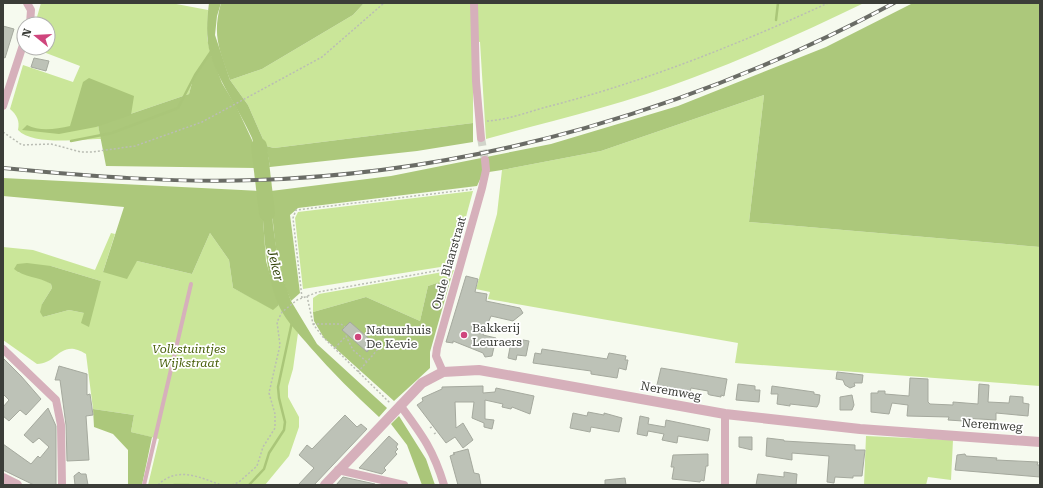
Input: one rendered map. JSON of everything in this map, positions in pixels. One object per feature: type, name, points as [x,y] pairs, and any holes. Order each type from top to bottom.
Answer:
[{"type":"street","points":[[26,3],[31,10],[31,16]]},
{"type":"street","points":[[474,3],[476,81],[481,138]]},
{"type":"street","points":[[3,106],[19,56]]},
{"type":"street","name":"Oude Blaarstraat","points":[[443,372],[436,356],[437,348],[482,188],[486,170],[485,160]]},
{"type":"street","points":[[3,349],[56,400],[60,411],[62,433],[62,485]]},
{"type":"street","name":"Neremweg","points":[[325,485],[422,383],[443,372],[479,370],[725,414],[860,429],[1040,442]]},
{"type":"street","points":[[397,408],[426,439],[437,460],[444,485]]},
{"type":"street","points":[[725,414],[725,485]]},
{"type":"street","points":[[338,470],[349,474],[404,485]]},
{"type":"street","points":[[3,478],[17,485]]},
{"type":"lane","points":[[144,485],[191,284]]},
{"type":"path","points":[[3,132],[22,145],[51,144],[81,152],[92,152],[135,146],[202,122],[322,57],[384,3]]},
{"type":"path","points":[[479,122],[493,121],[632,82],[718,51],[828,3]]},
{"type":"path","points":[[302,298],[293,218],[296,210],[482,188]]},
{"type":"path","points":[[232,485],[239,482],[257,466],[263,447],[275,428],[274,414],[269,393],[280,345],[277,322],[282,312],[297,300],[318,292],[461,266]]},
{"type":"path","points":[[307,296],[312,324],[358,372],[397,408]]},
{"type":"path","points":[[312,324],[341,324],[345,327]]},
{"type":"path","points":[[334,348],[346,336],[354,350],[367,362]]},
{"type":"path","points":[[358,372],[378,349]]},
{"type":"path","points":[[434,434],[438,432]]},
{"type":"path","points":[[158,485],[166,477],[189,474],[221,485]]},
{"type":"green space","points":[[41,3],[171,3],[208,10],[207,38],[210,52],[194,75],[189,94],[98,125],[101,139],[45,140],[34,138],[25,135],[18,130],[19,124],[17,118],[10,109],[23,65],[73,82],[80,66],[54,56],[56,56],[56,16],[37,16]]},
{"type":"green space","points":[[364,3],[864,3],[758,52],[667,87],[615,104],[486,139],[480,42],[473,41],[473,123],[274,148],[266,146],[248,105],[230,80],[262,69],[353,15]]},
{"type":"green space","points":[[764,95],[749,222],[1040,247],[1040,386],[735,363],[738,343],[488,299],[490,292],[476,289],[497,214],[502,170],[601,151]]},
{"type":"green space","points":[[473,191],[453,265],[303,289],[295,218],[298,212]]},
{"type":"green space","name":"Volkstuintjes Wijkstraat","points":[[111,233],[115,234],[103,272],[137,261],[192,274],[210,233],[229,260],[233,288],[273,309],[279,305],[298,333],[293,369],[288,386],[288,397],[299,417],[299,427],[289,456],[265,485],[148,485],[159,439],[131,432],[134,415],[93,409],[86,354],[77,350],[65,350],[44,363],[37,364],[3,340],[3,247],[33,250],[95,270]],"holes":[[[51,266],[101,281],[84,313],[69,310],[43,317],[42,304],[52,288],[51,284],[42,278],[18,272]]]},
{"type":"green space","points":[[454,270],[451,278],[428,286],[420,321],[366,297],[313,312],[313,298],[319,294]]},
{"type":"green space","points":[[866,436],[953,440],[951,480],[928,477],[926,485],[864,485]]},
{"type":"shaded area","points":[[221,3],[364,3],[353,15],[262,69],[230,80],[218,42],[217,24]]},
{"type":"shaded area","points":[[913,3],[1040,3],[1040,247],[749,222],[764,95],[601,151],[502,170],[489,172],[484,171],[477,186],[298,208],[290,215],[300,293],[291,301],[278,261],[271,191],[391,176],[551,144],[678,106],[826,47]]},
{"type":"shaded area","points":[[210,52],[222,83],[237,108],[252,140],[256,168],[106,166],[98,125],[189,94],[194,75]]},
{"type":"shaded area","points":[[473,123],[473,142],[417,151],[270,167],[266,146],[274,148]]},
{"type":"shaded area","points":[[3,178],[261,191],[266,261],[279,305],[273,310],[233,288],[229,260],[210,233],[192,274],[137,261],[127,279],[103,272],[124,207],[3,196]]},
{"type":"shaded area","points":[[27,263],[51,266],[101,281],[89,327],[81,323],[84,313],[69,310],[43,317],[40,312],[42,304],[52,288],[51,284],[22,274],[14,269],[17,264]]},
{"type":"shaded area","points":[[451,278],[430,352],[430,368],[394,401],[324,338],[314,321],[313,312],[366,297],[420,321],[428,286]]},
{"type":"shaded area","points":[[93,409],[134,415],[131,432],[152,437],[142,485],[128,485],[128,450],[113,434],[94,427]]},
{"type":"water","points":[[209,3],[221,3],[217,16],[215,35],[230,80],[248,105],[266,146],[270,167],[256,168],[252,138],[217,72],[207,38]]},
{"type":"water","points":[[89,78],[134,96],[131,115],[96,127],[59,134],[22,130],[27,125],[37,129],[54,129],[70,126],[83,82]]},
{"type":"water","points":[[261,191],[271,191],[273,225],[279,267],[291,301],[317,344],[387,408],[379,417],[318,356],[282,312],[270,278],[264,235]]},
{"type":"water","points":[[399,416],[426,459],[435,485],[422,485],[407,445],[391,424]]},
{"type":"building","points":[[3,26],[14,29],[5,58],[3,57]]},
{"type":"building","points":[[34,58],[49,61],[46,71],[31,67]]},
{"type":"building","points":[[466,276],[478,279],[475,292],[487,294],[486,301],[520,308],[523,313],[513,321],[491,316],[483,335],[496,338],[492,356],[485,357],[483,353],[453,341],[453,343],[446,342]]},
{"type":"building","name":"Natuurhuis De Kevie","points":[[350,322],[374,343],[367,352],[342,330]]},
{"type":"building","points":[[523,340],[529,341],[526,356],[517,355],[516,360],[508,358],[511,342],[518,343]]},
{"type":"building","points":[[542,349],[607,359],[609,353],[626,356],[625,360],[628,360],[626,370],[619,368],[617,378],[591,374],[591,371],[533,363],[535,353],[541,354]]},
{"type":"building","points":[[3,358],[41,399],[26,415],[20,410],[9,421],[3,416],[3,407],[9,400],[3,394]]},
{"type":"building","points":[[59,366],[87,374],[87,395],[90,394],[93,415],[86,416],[89,460],[67,461],[66,425],[60,380],[55,380]]},
{"type":"building","points":[[661,368],[727,379],[724,396],[721,395],[721,397],[710,395],[708,394],[708,391],[691,388],[690,392],[657,385]]},
{"type":"building","points":[[837,372],[863,375],[862,383],[854,383],[855,386],[850,388],[845,385],[843,380],[836,379]]},
{"type":"building","points":[[910,378],[928,379],[928,402],[930,404],[953,405],[953,402],[978,404],[979,384],[989,385],[988,402],[1009,403],[1010,396],[1023,397],[1023,403],[1029,404],[1028,416],[996,413],[996,420],[964,418],[963,421],[948,420],[949,417],[907,416],[908,405],[892,403],[889,414],[871,412],[871,393],[885,391],[885,394],[909,396]]},
{"type":"building","points":[[738,384],[755,386],[755,390],[760,390],[759,402],[736,400]]},
{"type":"building","points":[[483,386],[483,393],[495,392],[496,388],[534,396],[530,414],[512,407],[511,409],[502,407],[503,404],[485,400],[485,419],[494,420],[492,429],[484,427],[484,423],[472,418],[474,402],[455,402],[456,428],[463,423],[473,440],[463,448],[455,437],[446,443],[417,405],[423,401],[422,398],[442,389],[442,387]]},
{"type":"building","points":[[772,386],[814,392],[814,394],[820,395],[819,403],[817,407],[777,404],[778,394],[771,394]]},
{"type":"building","points":[[852,395],[854,405],[852,410],[840,410],[840,397]]},
{"type":"building","points":[[48,408],[56,426],[56,485],[34,485],[3,470],[3,444],[31,464],[38,456],[40,458],[49,447],[39,438],[33,443],[24,435]]},
{"type":"building","points":[[588,412],[604,415],[604,413],[622,418],[619,432],[591,427],[590,432],[570,428],[573,413],[587,416]]},
{"type":"building","points":[[345,415],[357,427],[361,424],[367,429],[314,485],[298,485],[314,468],[299,455],[307,445],[312,449]]},
{"type":"building","points":[[640,416],[649,418],[648,424],[665,427],[666,420],[710,429],[708,441],[678,436],[677,443],[662,440],[664,434],[648,431],[647,436],[637,434]]},
{"type":"building","points":[[389,436],[398,444],[396,447],[398,449],[395,452],[397,454],[384,468],[386,470],[382,474],[359,468]]},
{"type":"building","points":[[739,437],[752,437],[752,450],[739,447]]},
{"type":"building","points":[[767,438],[784,441],[855,445],[855,450],[865,450],[862,476],[853,476],[853,478],[835,477],[834,483],[827,482],[829,456],[792,453],[792,460],[766,456]]},
{"type":"building","points":[[468,449],[474,473],[479,474],[481,485],[458,485],[450,456],[455,454],[453,453]]},
{"type":"building","points":[[708,454],[708,466],[706,466],[704,481],[701,480],[700,482],[672,479],[674,467],[671,467],[673,455]]},
{"type":"building","points":[[965,454],[966,456],[997,458],[996,460],[1038,462],[1037,465],[1040,465],[1040,477],[955,470],[957,455]]},
{"type":"building","points":[[79,472],[81,474],[86,474],[88,485],[75,485],[74,476]]},
{"type":"building","points":[[784,472],[797,474],[796,485],[756,485],[758,474],[784,477]]},
{"type":"building","points":[[343,477],[375,484],[375,485],[336,485]]},
{"type":"building","points":[[625,478],[626,485],[605,485],[605,480]]},
{"type":"waterway","points":[[776,20],[778,3]]},
{"type":"waterway","points":[[71,141],[112,133],[178,108],[195,75],[212,50]]},
{"type":"waterway","name":"Jeker","points":[[259,146],[267,213]]},
{"type":"waterway","points":[[249,485],[264,469],[269,453],[284,430],[285,422],[278,387],[292,322]]},
{"type":"waterway","points":[[174,485],[189,485]]},
{"type":"tunnel","points":[[481,138],[485,160]]},
{"type":"railway","points":[[3,168],[162,180],[225,181],[340,175],[422,164],[505,148],[586,128],[665,103],[744,74],[820,40],[894,3]]},
{"type":"place","name":"Bakkerij Leuraers","points":[[464,335]]},
{"type":"place","name":"Natuurhuis De Kevie","points":[[358,337]]}]
